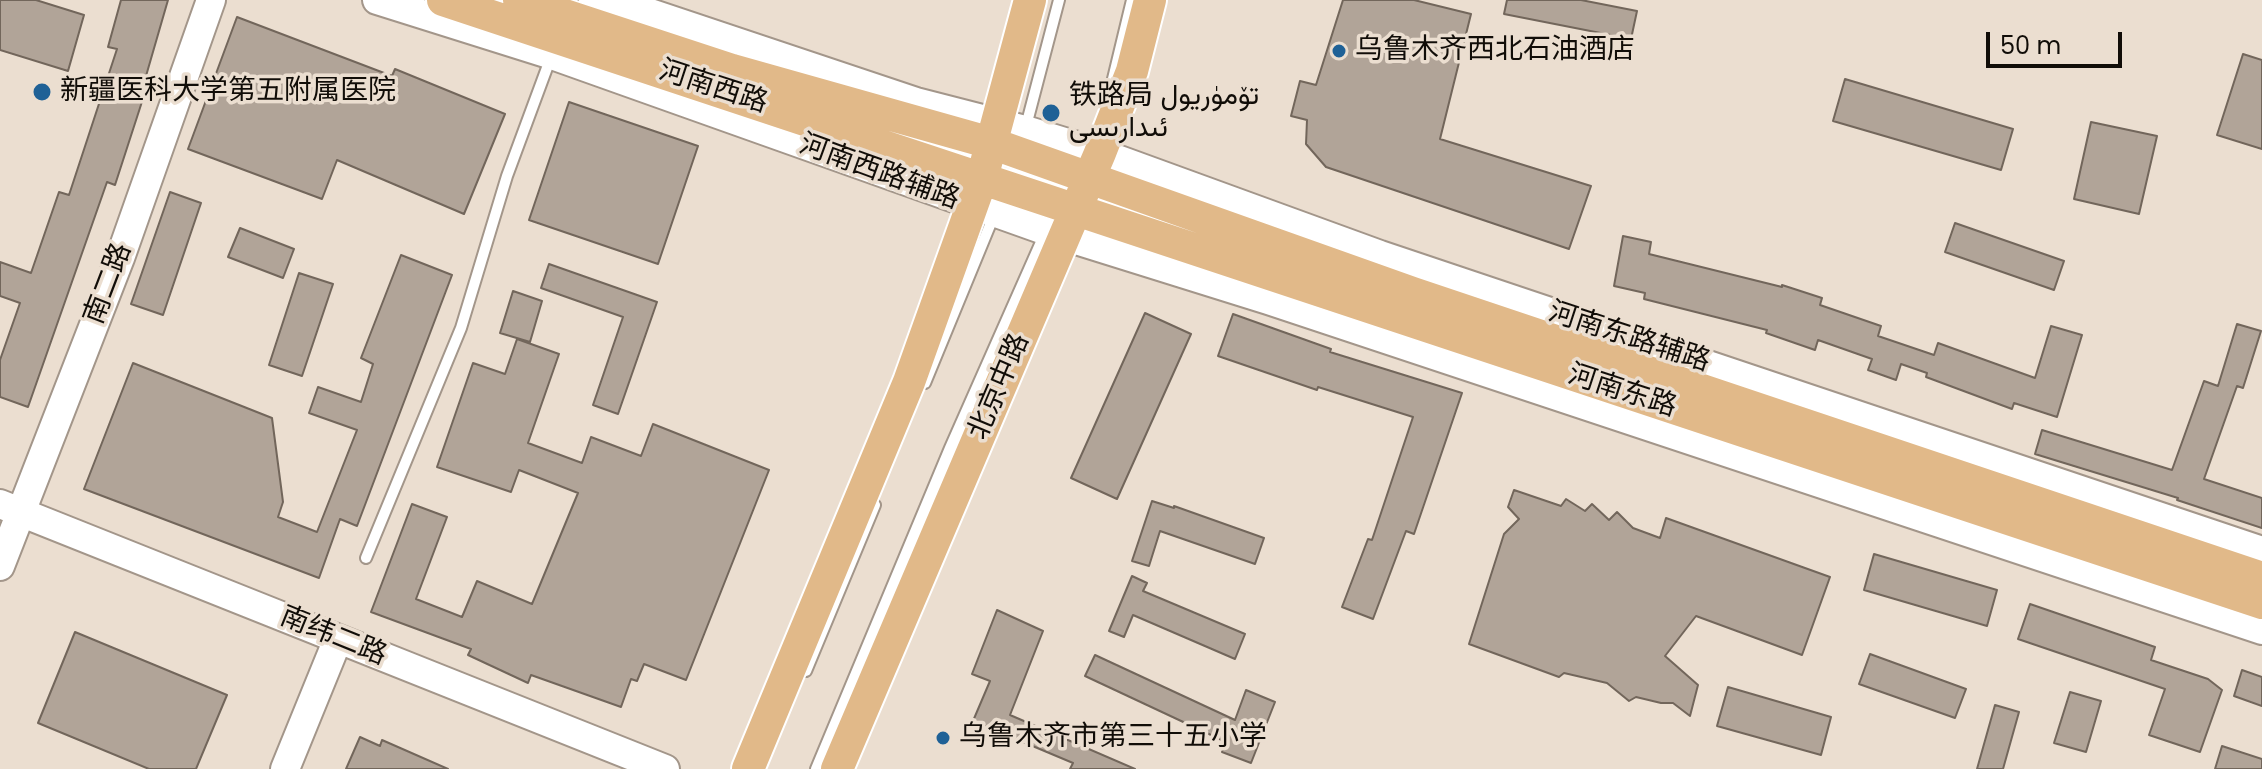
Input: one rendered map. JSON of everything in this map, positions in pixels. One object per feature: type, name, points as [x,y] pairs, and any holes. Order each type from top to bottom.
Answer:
[{"type":"main road","name":"河南西路","points":[[443,0],[555,46],[1001,167]]},
{"type":"main road","name":"河南西路","points":[[519,0],[732,70],[1001,167]]},
{"type":"main road","points":[[748,769],[1001,167],[1030,0]]},
{"type":"main road","name":"北京中路","points":[[837,769],[1074,186],[1132,71],[1150,0]]},
{"type":"main road","name":"河南东路","points":[[1001,167],[1074,186],[1413,293],[2262,578]]},
{"type":"main road","name":"河南东路","points":[[1074,186],[2262,603]]},
{"type":"street","name":"南二路","points":[[0,566],[10,508],[120,258],[211,0]]},
{"type":"street","points":[[377,0],[555,46]]},
{"type":"street","points":[[593,0],[626,5],[916,102],[1001,167]]},
{"type":"street","name":"河南东路辅路","points":[[1001,167],[1380,255],[2262,551]]},
{"type":"street","name":"河南东路辅路","points":[[1074,186],[1268,300],[2262,630]]},
{"type":"street","name":"南纬二路","points":[[10,508],[665,769]]},
{"type":"street","points":[[285,769],[338,639]]},
{"type":"lane","points":[[921,392],[1059,0]]},
{"type":"lane","points":[[1110,89],[1132,0]]},
{"type":"lane","points":[[366,558],[461,328],[507,176],[555,46]]},
{"type":"lane","points":[[816,769],[950,448],[1074,186]]},
{"type":"lane","points":[[800,686],[881,490]]},
{"type":"building","points":[[0,0],[36,0],[84,15],[68,71],[0,50]]},
{"type":"building","points":[[121,0],[168,0],[146,76],[150,77],[115,185],[107,182],[28,407],[0,397],[0,360],[20,303],[0,296],[0,262],[31,273],[59,192],[69,195],[117,49],[108,47]]},
{"type":"building","points":[[1343,0],[1414,0],[1471,14],[1440,139],[1591,186],[1569,249],[1326,167],[1306,144],[1307,120],[1291,116],[1300,81],[1316,85]]},
{"type":"building","points":[[1507,0],[1581,0],[1637,11],[1631,39],[1504,14]]},
{"type":"building","points":[[237,17],[392,76],[395,69],[505,114],[464,214],[337,160],[322,199],[188,149]]},
{"type":"building","points":[[2243,54],[2262,60],[2262,149],[2217,135]]},
{"type":"building","points":[[1845,79],[2013,129],[2001,170],[1833,121]]},
{"type":"building","points":[[569,102],[698,146],[658,264],[529,220]]},
{"type":"building","points":[[2091,122],[2157,136],[2139,214],[2074,199]]},
{"type":"building","points":[[170,192],[201,203],[163,315],[131,304]]},
{"type":"building","points":[[1955,223],[2064,261],[2054,290],[1945,252]]},
{"type":"building","points":[[240,228],[294,249],[283,278],[228,257]]},
{"type":"building","points":[[1623,236],[1651,242],[1649,254],[1782,285],[1822,298],[1820,305],[1881,326],[1878,336],[1934,355],[1938,343],[2035,378],[2051,326],[2082,335],[2057,417],[2014,403],[2012,409],[1926,377],[1927,373],[1901,364],[1896,380],[1868,370],[1872,359],[1818,340],[1815,350],[1766,333],[1767,330],[1644,299],[1645,293],[1614,286]]},
{"type":"building","points":[[401,255],[452,275],[357,526],[340,519],[319,578],[84,489],[133,363],[272,418],[283,502],[278,517],[317,532],[357,430],[309,413],[318,387],[361,402],[373,364],[361,358]]},
{"type":"building","points":[[549,264],[657,302],[618,414],[593,405],[623,317],[541,288]]},
{"type":"building","points":[[299,273],[333,284],[302,376],[269,365]]},
{"type":"building","points":[[513,291],[542,301],[530,342],[500,333]]},
{"type":"building","points":[[1145,313],[1191,334],[1117,499],[1071,478]]},
{"type":"building","points":[[1233,314],[1331,349],[1330,352],[1462,393],[1414,534],[1406,531],[1373,619],[1342,607],[1368,539],[1372,540],[1413,417],[1318,387],[1317,390],[1218,356]]},
{"type":"building","points":[[2237,324],[2261,331],[2243,388],[2237,386],[2204,479],[2262,498],[2262,528],[2178,498],[2035,454],[2042,430],[2172,470],[2204,381],[2218,386]]},
{"type":"building","points":[[517,339],[559,354],[528,443],[582,463],[591,437],[641,456],[653,424],[769,470],[686,680],[644,664],[637,681],[631,679],[621,707],[531,675],[528,683],[468,655],[471,649],[371,612],[412,504],[447,517],[416,599],[462,617],[477,581],[532,604],[578,493],[519,470],[511,492],[437,467],[473,363],[505,374]]},
{"type":"building","points":[[1514,490],[1561,506],[1566,499],[1585,511],[1592,504],[1609,520],[1617,512],[1633,528],[1660,538],[1666,518],[1830,577],[1802,655],[1696,616],[1665,656],[1698,685],[1690,716],[1673,703],[1636,697],[1629,701],[1607,683],[1564,673],[1559,677],[1469,644],[1504,534],[1519,519],[1508,507]]},
{"type":"building","points":[[1152,501],[1264,538],[1255,564],[1160,531],[1149,566],[1132,561]]},
{"type":"building","points":[[1874,554],[1997,590],[1987,626],[1864,590]]},
{"type":"building","points":[[1132,576],[1147,583],[1143,591],[1245,634],[1235,659],[1133,615],[1124,637],[1109,631]]},
{"type":"building","points":[[2030,604],[2155,647],[2151,660],[2208,679],[2222,690],[2200,752],[2149,735],[2165,689],[2018,639]]},
{"type":"building","points":[[997,610],[1043,631],[1010,715],[1135,769],[1070,769],[1073,763],[973,721],[990,681],[972,674]]},
{"type":"building","points":[[75,632],[227,695],[196,769],[149,769],[38,723]]},
{"type":"building","points":[[1870,654],[1966,689],[1955,718],[1859,684]]},
{"type":"building","points":[[1095,655],[1235,720],[1246,690],[1275,702],[1251,763],[1222,752],[1226,742],[1085,676]]},
{"type":"building","points":[[2242,670],[2262,677],[2262,706],[2234,696]]},
{"type":"building","points":[[1728,687],[1831,717],[1821,755],[1717,726]]},
{"type":"building","points":[[2070,692],[2101,701],[2086,752],[2054,743]]},
{"type":"building","points":[[1995,705],[2019,712],[2003,769],[1977,769]]},
{"type":"building","points":[[360,737],[380,746],[382,740],[448,769],[346,769]]},
{"type":"building","points":[[2222,746],[2262,759],[2262,769],[2215,769]]},
{"type":"place","name":"乌鲁木齐西北石油酒店","points":[[1339,51]]},
{"type":"place","name":"新疆医科大学第五附属医院","points":[[42,92]]},
{"type":"place","name":"铁路局 تۆمۈريول ئىدارىسى","points":[[1051,113]]},
{"type":"place","name":"乌鲁木齐市第三十五小学","points":[[943,738]]}]
